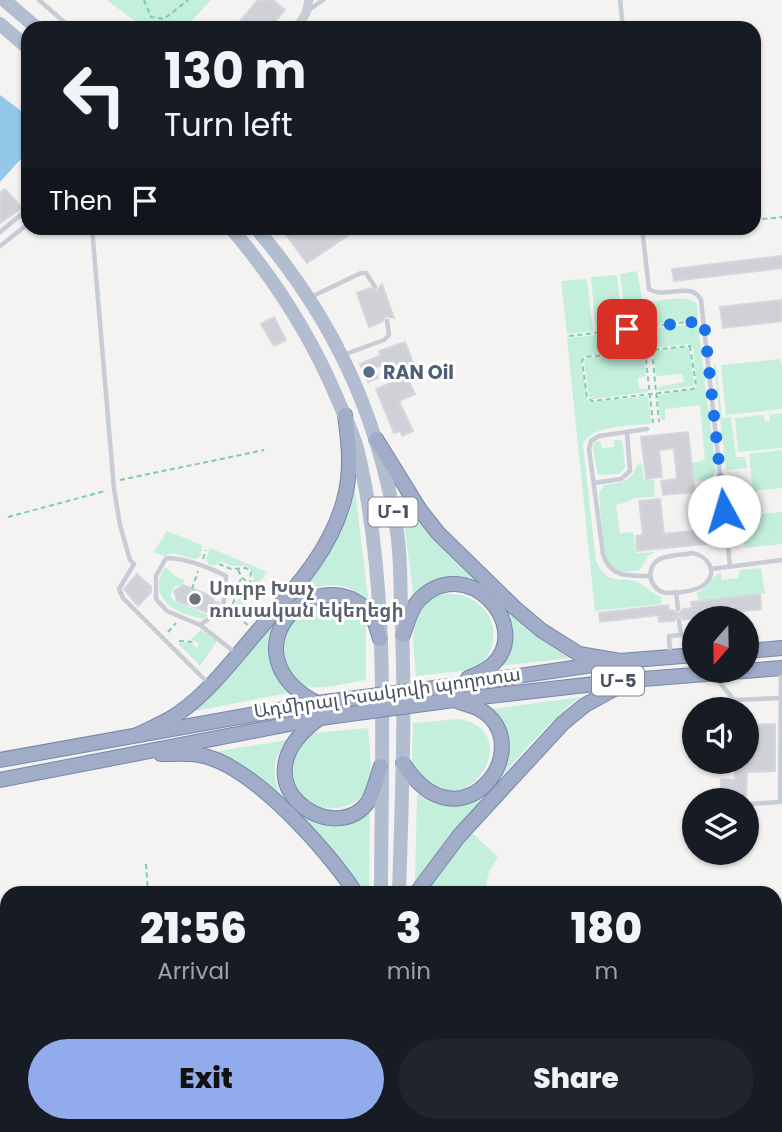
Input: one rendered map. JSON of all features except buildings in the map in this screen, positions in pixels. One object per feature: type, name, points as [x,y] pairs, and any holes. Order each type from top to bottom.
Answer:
[{"type":"highway","points":[[137,736],[177,715],[211,686],[317,561],[332,535],[349,473],[345,415]]},
{"type":"highway","points":[[376,439],[420,510],[438,533],[515,608],[541,630],[579,654],[620,661]]},
{"type":"highway","points":[[402,635],[413,607],[419,600],[435,588],[456,584],[479,590],[492,601],[503,626],[501,651],[491,666],[452,693],[480,710],[497,726],[502,746],[495,774],[489,782],[465,797],[440,796],[415,780],[403,762]]},
{"type":"highway","points":[[317,702],[303,695],[286,678],[276,657],[277,635],[294,609],[322,597],[346,598],[367,609],[380,639]]},
{"type":"highway","points":[[760,650],[782,648]]},
{"type":"highway","name":"Ադմիրալ Իսակովի պողոտա","points":[[0,780],[620,661],[682,656]]},
{"type":"highway","name":"Ադմիրալ Իսակովի պողոտա","points":[[760,670],[781,668]]},
{"type":"highway","name":"Ադմիրալ Իսակովի պողոտա","points":[[0,760],[317,702],[682,676]]},
{"type":"highway","points":[[422,886],[459,836],[563,723],[585,705],[630,680]]},
{"type":"highway","points":[[320,718],[297,737],[284,766],[284,782],[302,806],[321,816],[331,817],[343,817],[358,811],[368,801],[381,766]]},
{"type":"highway","points":[[135,753],[200,755],[225,764],[252,780],[301,827],[340,869],[351,886]]},
{"type":"main road","points":[[4,0],[29,21]]},
{"type":"main road","points":[[0,24],[21,42]]},
{"type":"main road","name":"Մ-1","points":[[237,235],[266,270],[300,321],[322,363],[356,446],[372,531],[380,639],[381,886]]},
{"type":"main road","name":"Մ-1","points":[[266,235],[310,297],[360,393],[376,439],[397,528],[402,635],[403,762],[399,886]]},
{"type":"street","points":[[301,21],[309,0]]},
{"type":"lane","points":[[39,0],[63,21]]},
{"type":"lane","points":[[306,13],[323,0]]},
{"type":"lane","points":[[620,0],[622,21]]},
{"type":"lane","points":[[0,232],[21,215]]},
{"type":"lane","points":[[0,246],[21,230]]},
{"type":"lane","points":[[93,235],[114,489],[120,525],[130,561],[134,564],[119,589],[123,598],[211,686]]},
{"type":"lane","points":[[643,235],[649,289],[658,293],[694,292],[701,300],[730,566]]},
{"type":"lane","points":[[310,297],[361,272],[366,274],[375,286]]},
{"type":"lane","points":[[342,355],[384,340],[389,335],[387,321]]},
{"type":"lane","points":[[647,429],[599,436],[591,441],[589,449],[606,565],[622,576],[650,576]]},
{"type":"lane","points":[[594,483],[616,480],[629,471],[627,432]]},
{"type":"lane","points":[[692,554],[703,557],[710,569],[710,578],[702,587],[676,592],[662,593],[657,590],[650,576],[651,569],[659,560],[692,554]]},
{"type":"lane","points":[[200,625],[226,610],[226,576],[176,558],[166,558],[156,576],[156,599],[167,611],[200,625],[237,655]]},
{"type":"lane","points":[[710,569],[782,560]]},
{"type":"lane","points":[[676,592],[678,609]]},
{"type":"lane","points":[[671,657],[669,636],[681,635],[679,620]]},
{"type":"lane","points":[[759,803],[780,802],[781,668]]},
{"type":"lane","points":[[720,683],[734,700],[781,698]]},
{"type":"path","points":[[144,0],[151,17],[164,19],[188,0]]},
{"type":"path","points":[[761,219],[782,217]]},
{"type":"path","points":[[569,336],[704,321]]},
{"type":"path","points":[[627,329],[629,352]]},
{"type":"path","points":[[690,346],[696,385],[693,389],[656,394],[592,401],[587,397],[583,359],[645,350],[690,346]]},
{"type":"path","points":[[651,349],[659,422]]},
{"type":"path","points":[[645,350],[653,423]]},
{"type":"path","points":[[646,362],[653,361]]},
{"type":"path","points":[[647,369],[653,368]]},
{"type":"path","points":[[8,517],[114,489],[121,479],[264,450]]},
{"type":"path","points":[[214,571],[220,563],[237,569],[246,568],[251,572],[250,583],[226,610],[251,628]]},
{"type":"path","points":[[237,569],[242,578],[250,583]]},
{"type":"path","points":[[227,584],[238,584],[242,578]]},
{"type":"path","points":[[167,633],[181,618]]},
{"type":"path","points":[[173,640],[195,644]]},
{"type":"path","points":[[146,864],[148,886]]},
{"type":"green space","points":[[107,0],[211,0],[192,21],[135,21]]},
{"type":"green space","points":[[637,271],[643,303],[678,299],[692,301],[697,304],[698,319],[627,327],[620,274]]},
{"type":"green space","points":[[617,275],[623,328],[596,331],[591,277]]},
{"type":"green space","points":[[587,279],[593,331],[567,334],[561,281]]},
{"type":"green space","points":[[698,324],[716,470],[711,480],[695,481],[692,463],[705,460],[700,405],[665,409],[665,420],[661,420],[657,395],[697,388],[693,347],[689,344],[632,350],[630,331]]},
{"type":"green space","points":[[624,332],[626,350],[585,356],[581,361],[587,400],[593,402],[648,396],[651,424],[603,429],[588,437],[583,444],[596,561],[606,575],[641,584],[661,597],[661,604],[595,611],[567,338]]},
{"type":"green space","points":[[687,347],[690,350],[694,386],[658,391],[658,387],[684,382],[682,374],[656,376],[653,351]]},
{"type":"green space","points":[[643,352],[646,376],[638,378],[639,389],[648,389],[648,392],[593,399],[589,397],[584,361],[586,358]]},
{"type":"green space","points":[[780,359],[782,409],[726,415],[721,365]]},
{"type":"green space","points":[[716,364],[722,418],[731,417],[736,457],[745,457],[747,468],[726,470]]},
{"type":"green space","points":[[782,413],[782,448],[738,452],[735,418],[764,415],[765,421],[770,421],[769,415]]},
{"type":"green space","points":[[614,440],[621,440],[623,444],[625,467],[619,474],[598,475],[593,448],[595,442],[600,441],[602,448],[614,447]]},
{"type":"green space","points":[[782,450],[782,488],[753,491],[749,454]]},
{"type":"green space","points":[[641,463],[644,480],[654,480],[655,497],[633,498],[616,505],[620,533],[633,532],[636,553],[656,552],[648,556],[640,570],[619,571],[609,564],[607,559],[599,493],[604,485],[629,478]]},
{"type":"green space","points":[[398,479],[415,511],[580,657],[498,666],[509,643],[474,583],[414,598]]},
{"type":"green space","points":[[354,481],[369,605],[353,591],[342,586],[329,585],[304,594],[292,602],[283,613],[270,638],[269,651],[274,669],[293,692],[195,711],[326,558],[348,511]]},
{"type":"green space","points":[[782,512],[782,544],[745,548],[742,516]]},
{"type":"green space","points":[[167,531],[202,545],[201,555],[196,559],[176,554],[164,556],[154,552]]},
{"type":"green space","points":[[210,548],[267,572],[240,610],[235,605],[254,579],[252,571],[247,566],[231,566],[221,561],[214,566],[208,564],[206,559]]},
{"type":"green space","points":[[165,567],[184,580],[183,585],[174,588],[171,597],[176,602],[208,615],[206,618],[177,611],[165,601],[159,589],[159,582]]},
{"type":"green space","points":[[761,568],[765,593],[699,601],[697,593],[721,572],[722,580],[739,578],[739,570]]},
{"type":"green space","points":[[455,594],[480,605],[492,624],[494,636],[486,659],[476,669],[416,676],[413,634],[418,609],[426,600],[438,595]]},
{"type":"green space","points":[[330,602],[366,617],[366,680],[327,687],[306,686],[297,680],[284,659],[283,637],[287,628],[302,612]]},
{"type":"green space","points":[[201,630],[217,641],[200,666],[178,643],[189,642],[197,648],[199,643],[191,639]]},
{"type":"green space","points":[[580,697],[513,763],[415,886],[417,794],[445,804],[465,802],[502,771],[487,710]]},
{"type":"green space","points":[[459,719],[477,726],[487,737],[490,751],[486,765],[478,778],[466,787],[452,792],[436,789],[412,766],[413,723]]},
{"type":"green space","points":[[368,728],[371,771],[366,791],[345,806],[332,808],[307,801],[298,791],[291,768],[294,756],[304,741],[314,733]]},
{"type":"green space","points":[[287,740],[275,764],[276,782],[283,797],[294,810],[325,824],[342,824],[357,819],[370,809],[369,886],[361,886],[291,810],[201,754]]},
{"type":"green space","points":[[473,834],[498,857],[489,872],[486,886],[430,886]]},
{"type":"water","points":[[0,95],[21,111],[21,159],[0,182]]},
{"type":"place","name":"RAN Oil","points":[[369,372]]},
{"type":"place","name":"Սուրբ Խաչ ռուսական եկեղեցի","points":[[195,599]]},
{"type":"route","points":[[627,329],[704,321],[724,511]]}]
